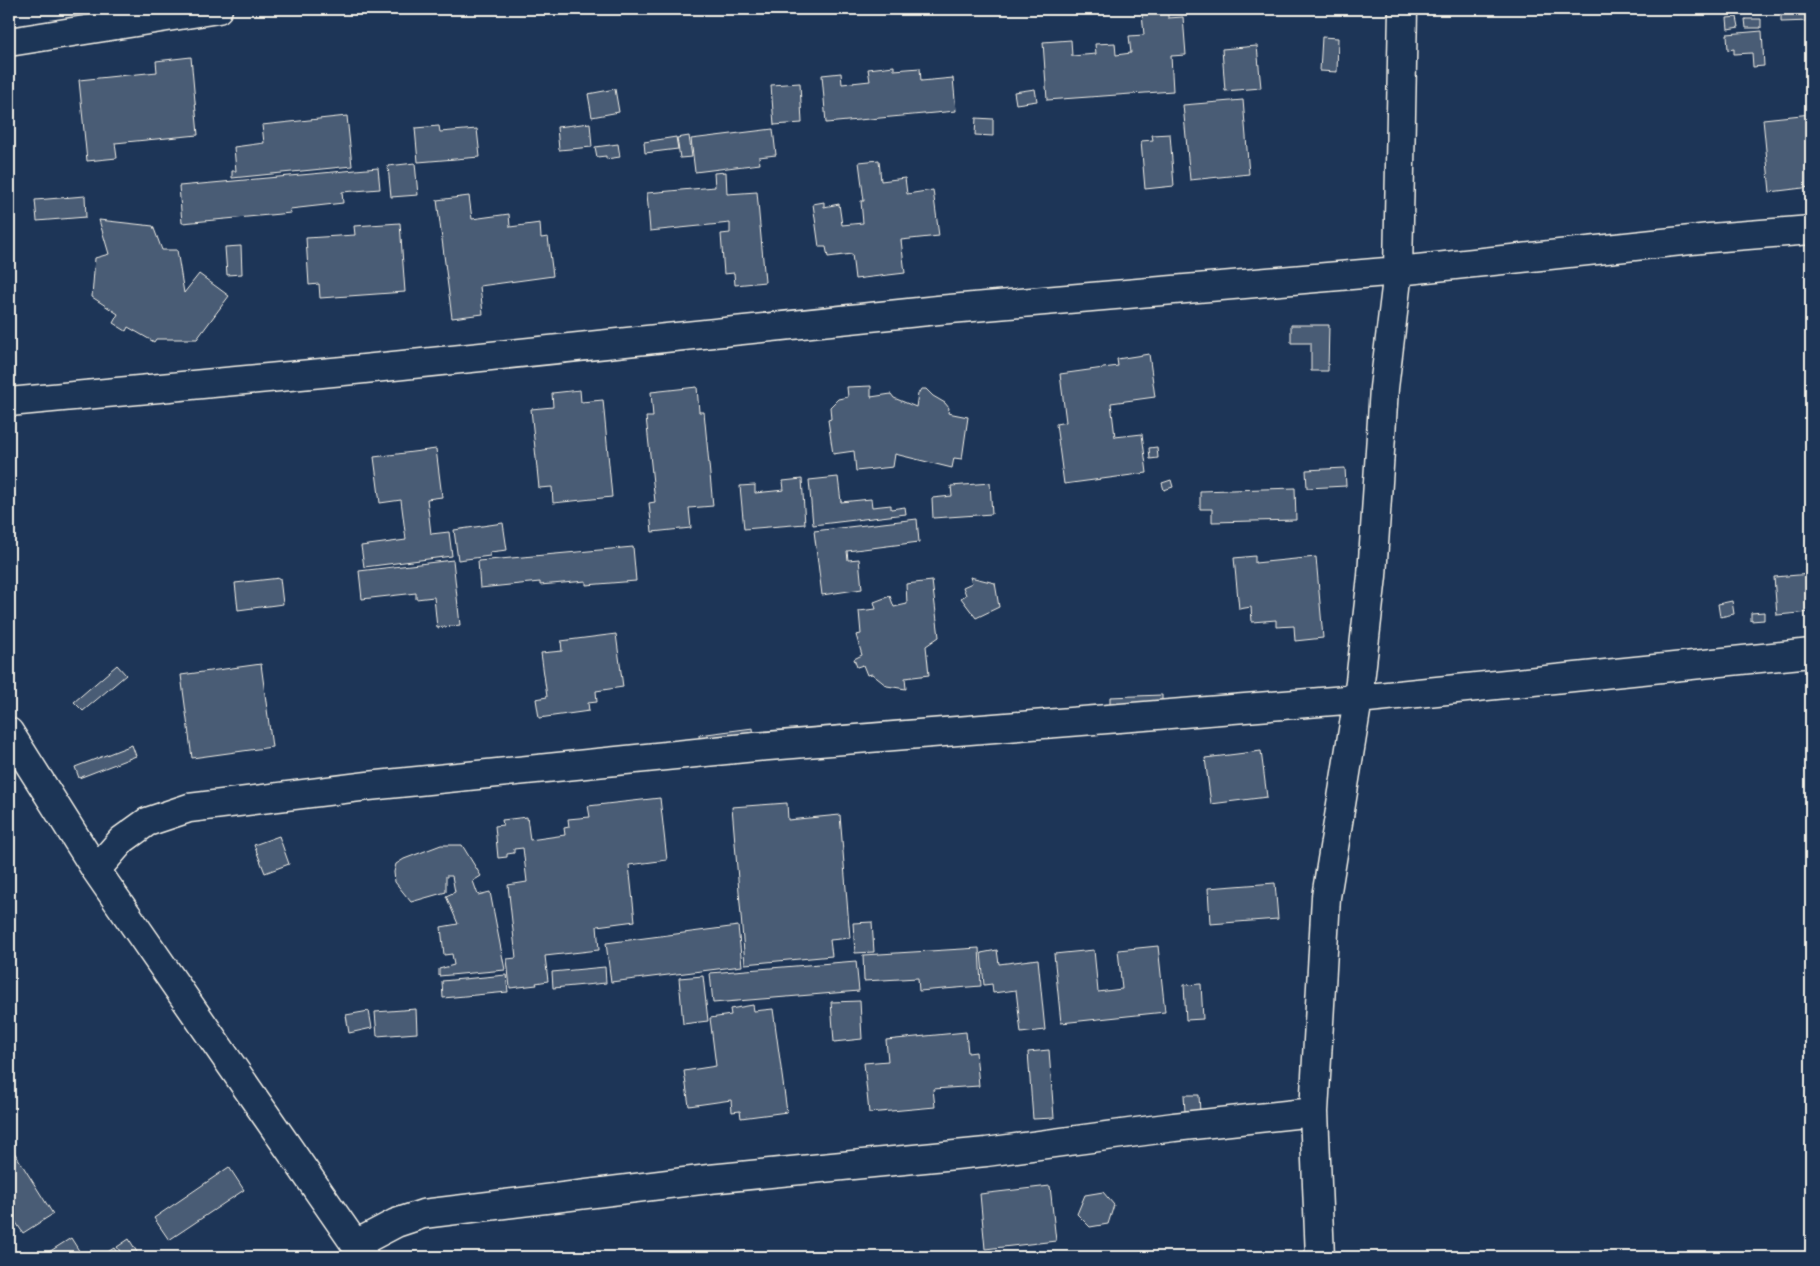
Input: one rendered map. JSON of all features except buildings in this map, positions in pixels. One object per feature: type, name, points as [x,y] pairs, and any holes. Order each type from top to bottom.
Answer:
[{"type":"street","points":[[9,42],[218,9]]},
{"type":"street","points":[[1320,1257],[1314,1112],[1326,897],[1358,699],[1372,576],[1384,388],[1398,271],[1403,9]]},
{"type":"street","points":[[9,402],[354,370],[928,310],[1398,271],[1710,238],[1811,230]]},
{"type":"street","points":[[96,870],[122,840],[147,822],[189,808],[368,786],[755,747],[1358,699],[1811,653]]},
{"type":"street","points":[[9,732],[96,870],[360,1251],[396,1223],[423,1214],[709,1180],[986,1152],[1174,1127],[1314,1112]]}]
